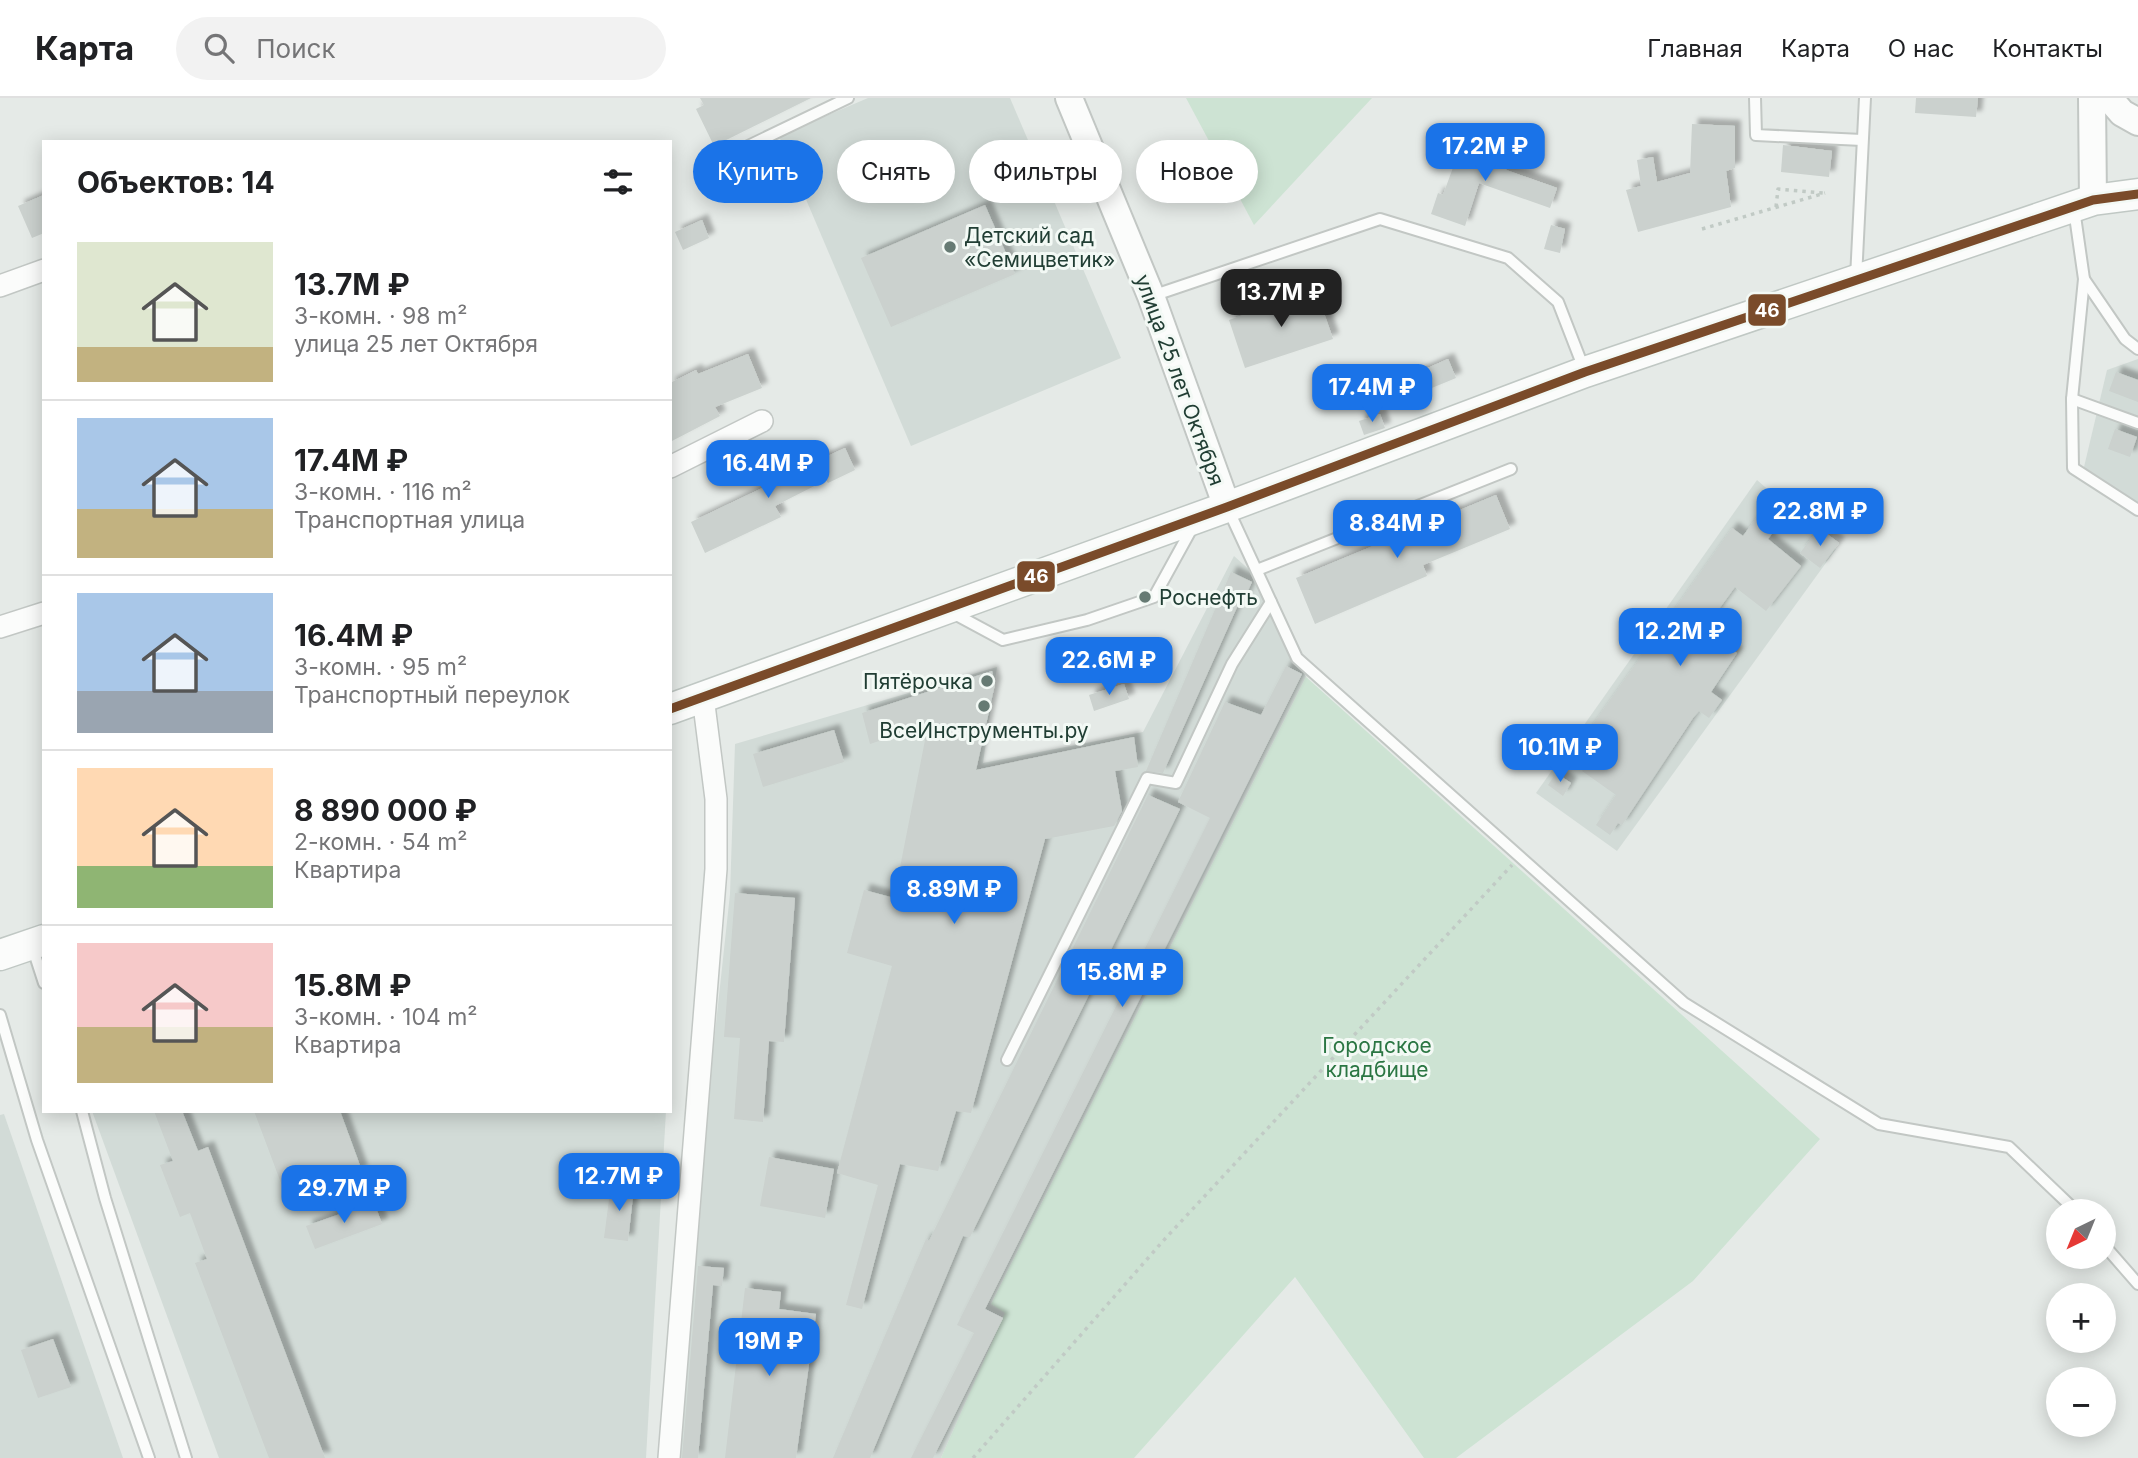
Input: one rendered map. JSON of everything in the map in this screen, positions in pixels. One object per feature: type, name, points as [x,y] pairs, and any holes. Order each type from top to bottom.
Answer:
[{"type":"main road","points":[[672,708],[1227,507],[1584,372],[2083,203],[2138,194]]},
{"type":"main road","points":[[0,955],[38,942]]},
{"type":"street","name":"улица 25 лет Октября","points":[[1069,98],[1151,296],[1227,507]]},
{"type":"street","points":[[2083,203],[2092,98]]},
{"type":"street","points":[[2109,98],[2122,113],[2138,122]]},
{"type":"street","points":[[0,286],[42,271]]},
{"type":"street","points":[[672,466],[762,421]]},
{"type":"street","points":[[0,626],[42,614]]},
{"type":"street","points":[[669,1458],[716,869],[716,799],[703,697]]},
{"type":"lane","points":[[761,140],[848,98]]},
{"type":"lane","points":[[1755,98],[1756,135],[1862,139]]},
{"type":"lane","points":[[1856,281],[1865,98]]},
{"type":"lane","points":[[2083,203],[2084,279],[2072,399],[2073,468],[2138,510]]},
{"type":"lane","points":[[1151,296],[1380,219],[1508,258],[1558,302],[1584,372]]},
{"type":"lane","points":[[2084,279],[2125,339],[2138,349]]},
{"type":"lane","points":[[2072,399],[2138,423]]},
{"type":"lane","points":[[1257,570],[1511,469]]},
{"type":"lane","points":[[1227,507],[1297,658],[1684,1003],[1879,1124],[2009,1147],[2063,1199]]},
{"type":"lane","points":[[945,608],[1003,640],[1087,621],[1154,597],[1198,516]]},
{"type":"lane","points":[[1007,1060],[1147,778],[1176,783],[1232,664],[1271,602]]},
{"type":"lane","points":[[38,942],[42,970]]},
{"type":"lane","points":[[0,1015],[37,1140],[149,1458]]},
{"type":"lane","points":[[83,1113],[105,1198],[186,1458]]},
{"type":"lane","points":[[2116,1259],[2138,1284]]},
{"type":"path","points":[[1702,229],[1825,193],[1778,189],[1776,207]]},
{"type":"path","points":[[973,1458],[1163,1241],[1521,856]]},
{"type":"shaded area","name":"Детский сад «Семицветик»","points":[[868,98],[1010,98],[1028,140],[969,140],[969,203],[1055,203],[1121,358],[911,446],[808,203],[823,203],[823,140],[781,140],[779,136]]},
{"type":"shaded area","points":[[2138,359],[2138,517],[2084,467],[2107,370]]},
{"type":"shaded area","points":[[1757,480],[1836,549],[1617,851],[1536,793]]},
{"type":"shaded area","points":[[1234,556],[1253,573],[1306,677],[991,1304],[1006,1312],[941,1458],[669,1458],[730,894],[735,744],[997,667],[983,763],[1143,732]]},
{"type":"shaded area","points":[[93,1113],[666,1113],[646,1458],[219,1458]]},
{"type":"shaded area","points":[[4,1114],[123,1458],[0,1458],[0,1115]]},
{"type":"green space","points":[[1186,98],[1372,98],[1254,225],[1242,203],[1258,203],[1258,140],[1208,140]]},
{"type":"green space","name":"Городское кладбище","points":[[1306,677],[1820,1139],[1693,1281],[1456,1458],[1424,1458],[1295,1277],[1134,1458],[941,1458],[1005,1313],[991,1304]]},
{"type":"building","points":[[700,98],[811,98],[726,140],[711,140],[696,109],[704,105]]},
{"type":"building","points":[[1916,98],[1978,98],[1976,117],[1915,113]]},
{"type":"building","points":[[1692,124],[1735,126],[1735,168],[1726,171],[1731,207],[1638,232],[1626,190],[1641,186],[1637,160],[1653,157],[1657,182],[1690,173]]},
{"type":"building","points":[[1462,143],[1489,152],[1491,145],[1512,152],[1506,170],[1557,188],[1550,208],[1479,183],[1465,226],[1431,214],[1438,193],[1443,195]]},
{"type":"building","points":[[1783,145],[1832,151],[1829,177],[1781,172]]},
{"type":"building","points":[[42,196],[42,234],[32,238],[18,206]]},
{"type":"building","points":[[985,205],[1015,274],[891,327],[861,258]]},
{"type":"building","points":[[702,220],[709,238],[683,250],[675,232]]},
{"type":"building","points":[[1551,225],[1565,229],[1560,253],[1544,249]]},
{"type":"building","points":[[1316,290],[1333,339],[1245,368],[1229,320]]},
{"type":"building","points":[[748,354],[762,388],[715,407],[720,416],[672,441],[672,382],[696,370],[698,374]]},
{"type":"building","points":[[1448,359],[1456,378],[1422,392],[1414,374]]},
{"type":"building","points":[[2116,372],[2138,380],[2138,402],[2109,391]]},
{"type":"building","points":[[1380,414],[1385,428],[1364,435],[1359,421]]},
{"type":"building","points":[[2115,429],[2137,437],[2130,457],[2108,449]]},
{"type":"building","points":[[845,448],[855,470],[828,483],[826,480],[775,506],[781,517],[705,553],[691,522],[771,484],[766,475],[801,457],[806,466]]},
{"type":"building","points":[[1496,495],[1510,529],[1423,565],[1427,576],[1315,624],[1296,578]]},
{"type":"building","points":[[1770,499],[1788,512],[1768,539],[1801,566],[1766,611],[1735,587],[1703,631],[1737,653],[1711,692],[1722,700],[1709,718],[1699,711],[1693,718],[1622,825],[1618,823],[1610,835],[1596,825],[1616,795],[1582,771],[1589,761],[1574,751],[1732,528],[1743,536]]},
{"type":"building","points":[[1819,528],[1839,543],[1820,568],[1800,553]]},
{"type":"building","points":[[1231,572],[1252,582],[1241,606],[1238,605],[1163,773],[1146,771]]},
{"type":"building","points":[[1286,666],[1302,674],[985,1309],[1003,1318],[933,1458],[911,1458],[974,1333],[957,1325],[1210,818],[1178,802],[1225,702],[1261,715]]},
{"type":"building","points":[[992,671],[995,684],[976,770],[1134,737],[1138,767],[1115,771],[1122,811],[1114,826],[1045,839],[971,1113],[956,1111],[938,1171],[900,1164],[862,1309],[846,1305],[878,1185],[837,1173],[892,966],[847,953],[864,890],[894,898],[928,725],[870,744],[862,713]]},
{"type":"building","points":[[1124,684],[1129,699],[1094,711],[1089,695]]},
{"type":"building","points":[[834,730],[844,762],[763,787],[753,754]]},
{"type":"building","points":[[1556,773],[1571,783],[1563,796],[1548,785]]},
{"type":"building","points":[[1148,795],[1180,809],[970,1237],[963,1236],[870,1458],[833,1458],[926,1239],[929,1241]]},
{"type":"building","points":[[735,893],[795,898],[784,1042],[769,1041],[763,1122],[734,1119],[740,1038],[724,1037]]},
{"type":"building","points":[[155,1113],[183,1113],[198,1151],[208,1147],[325,1458],[269,1458],[195,1263],[207,1259],[190,1213],[180,1217],[160,1165],[173,1161]]},
{"type":"building","points":[[255,1113],[341,1113],[362,1171],[287,1199]]},
{"type":"building","points":[[769,1157],[834,1169],[825,1218],[760,1206]]},
{"type":"building","points":[[611,1184],[634,1187],[628,1241],[604,1238]]},
{"type":"building","points":[[374,1202],[382,1224],[315,1249],[306,1226]]},
{"type":"building","points":[[698,1266],[724,1268],[722,1286],[713,1285],[698,1458],[682,1458]]},
{"type":"building","points":[[745,1288],[781,1292],[779,1309],[816,1314],[796,1458],[725,1458]]},
{"type":"building","points":[[53,1339],[71,1387],[38,1398],[21,1350]]},
{"type":"transit line","name":"46","points":[[672,708],[1227,507],[1585,372],[2093,200],[2138,194]]},
{"type":"place","name":"Детский сад «Семицветик»","points":[[950,247]]},
{"type":"place","name":"Роснефть","points":[[1145,597]]},
{"type":"place","name":"Пятёрочка","points":[[987,681]]},
{"type":"place","name":"ВсеИнструменты.ру","points":[[984,706]]}]
